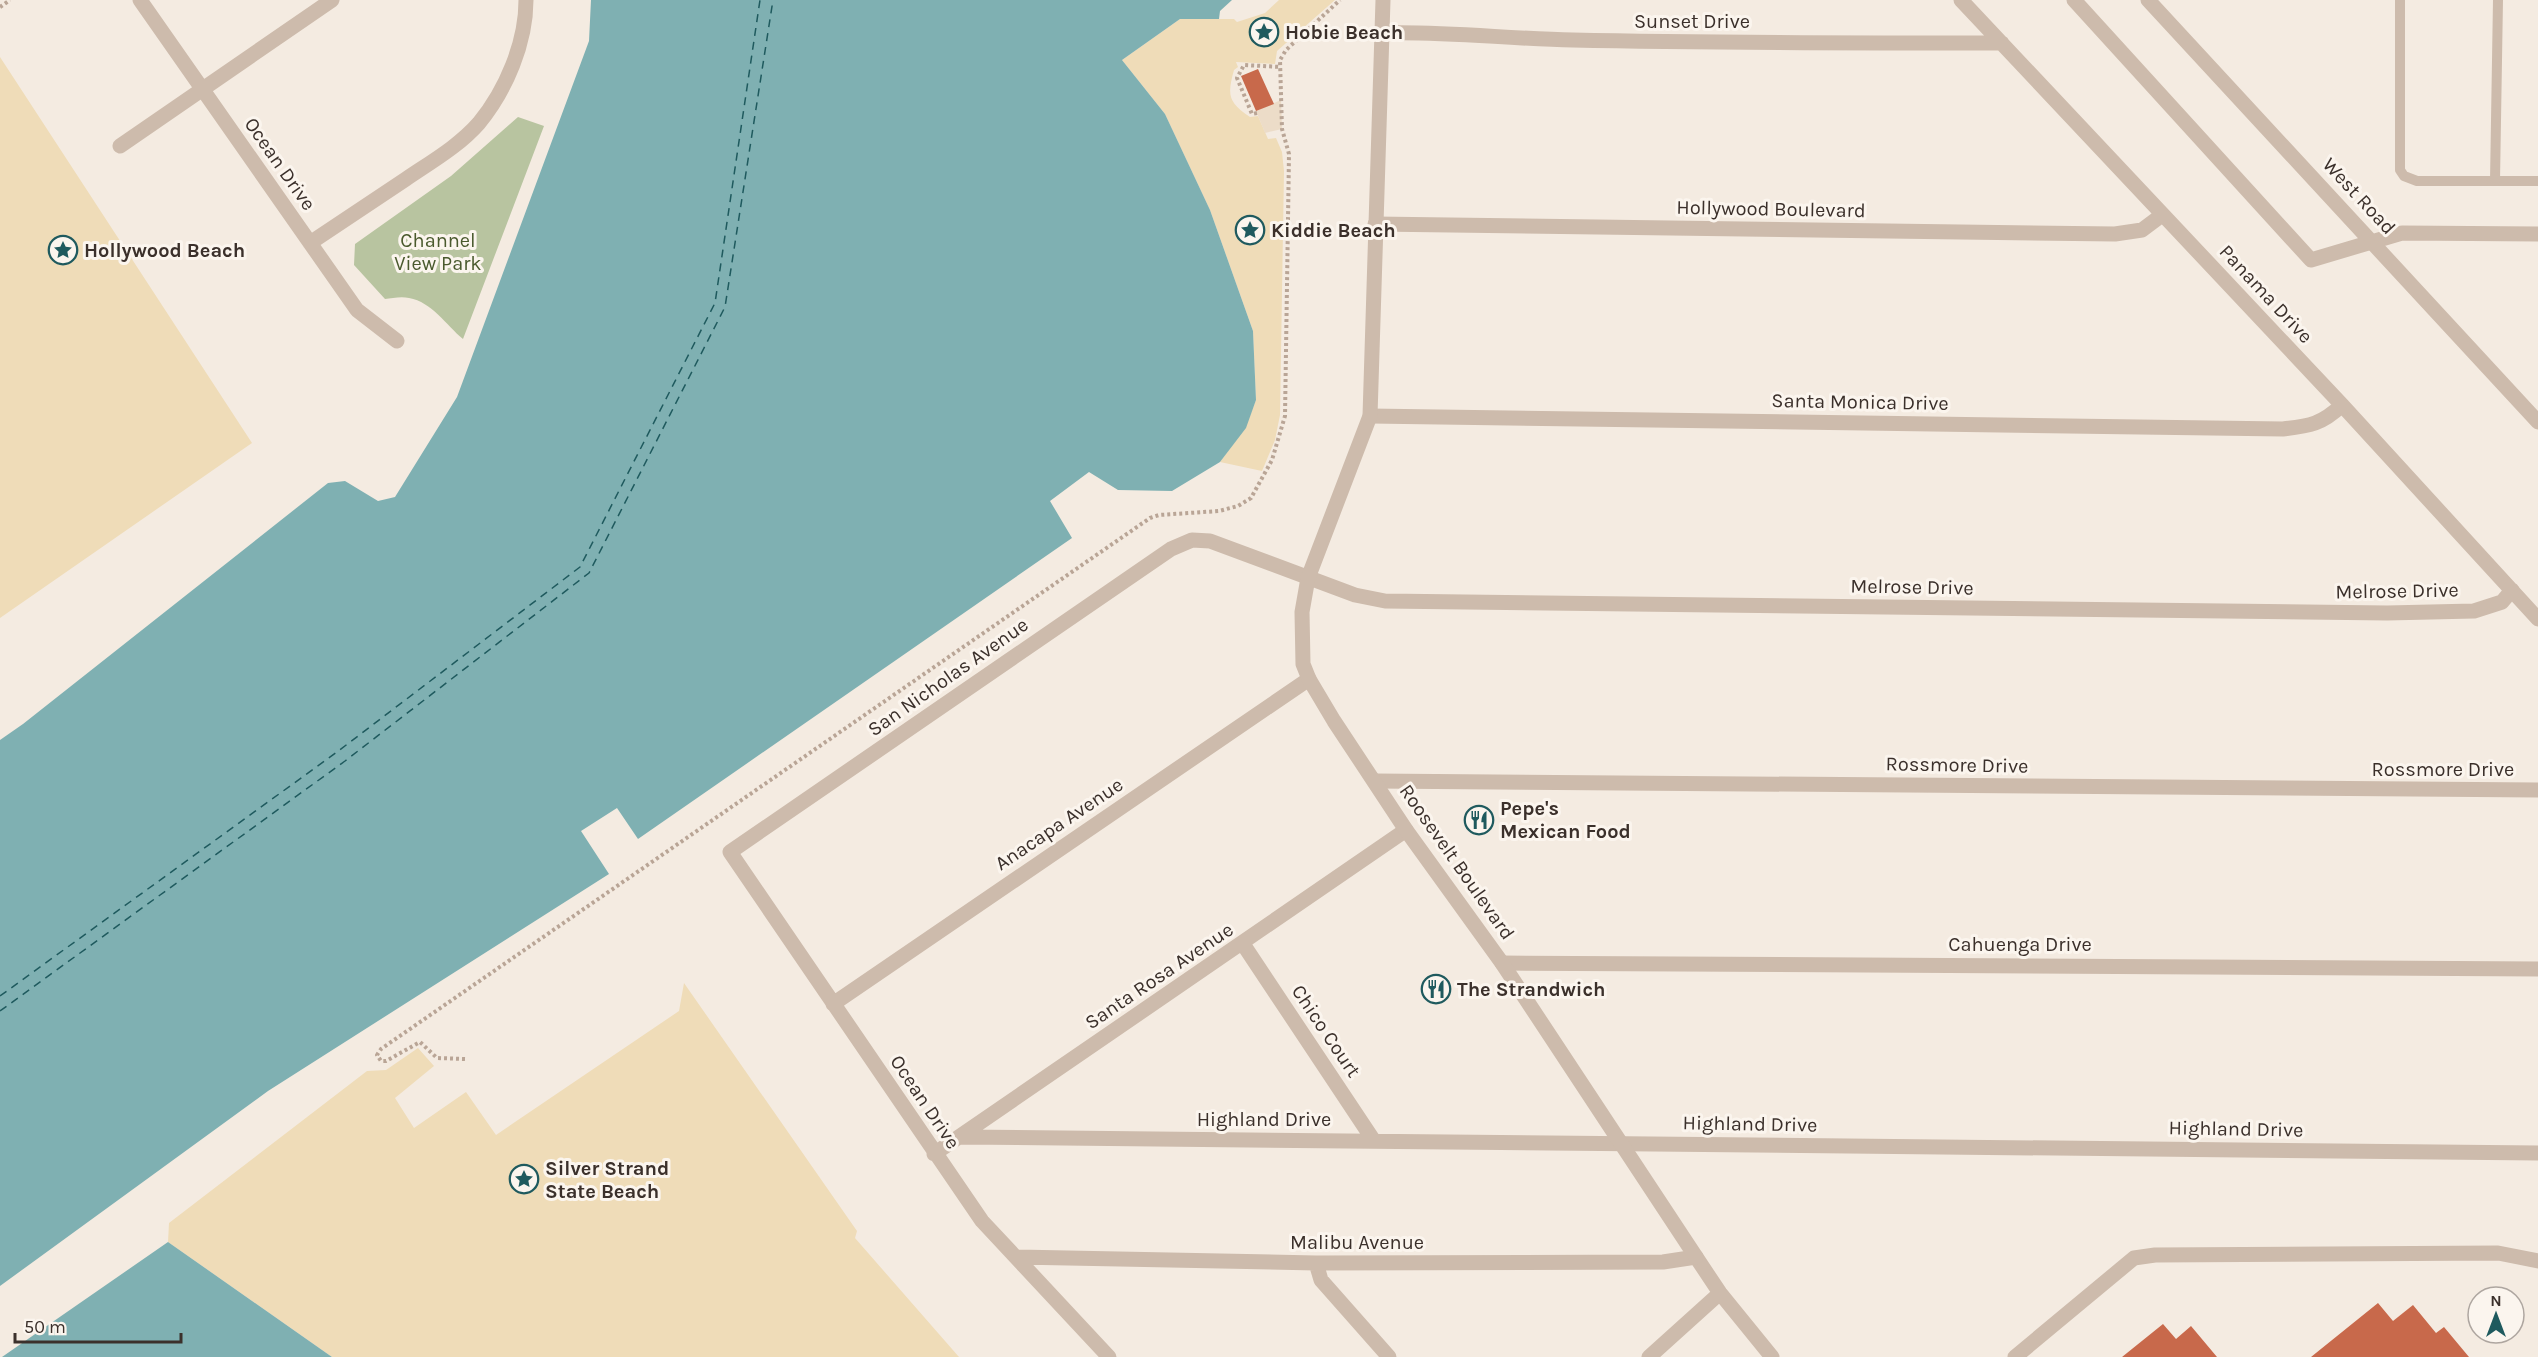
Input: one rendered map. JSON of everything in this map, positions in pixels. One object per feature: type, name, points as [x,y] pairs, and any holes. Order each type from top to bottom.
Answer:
[{"type":"street","name":"Ocean Drive","points":[[140,0],[357,310],[397,341]]},
{"type":"street","points":[[120,146],[332,0]]},
{"type":"street","points":[[310,243],[442,155],[479,123],[510,72],[526,14],[526,0]]},
{"type":"street","name":"Roosevelt Boulevard","points":[[1383,0],[1370,416],[1308,578],[1302,612],[1304,664],[1309,679],[1406,830],[1502,963],[1720,1293],[1772,1357]]},
{"type":"street","name":"Panama Drive","points":[[1961,0],[2342,405],[2538,619]]},
{"type":"street","points":[[2074,0],[2312,260],[2402,233],[2538,234]]},
{"type":"street","name":"West Road","points":[[2148,0],[2538,422]]},
{"type":"street","name":"Sunset Drive","points":[[1382,33],[1422,32],[1539,40],[1640,42],[2002,43]]},
{"type":"street","name":"Hollywood Boulevard","points":[[1375,224],[2115,234],[2142,230],[2162,215]]},
{"type":"street","name":"Santa Monica Drive","points":[[1370,416],[2283,429],[2305,427],[2328,419],[2342,405]]},
{"type":"street","name":"San Nicholas Avenue","points":[[730,852],[1171,549],[1192,540],[1210,541],[1308,578]]},
{"type":"street","name":"Melrose Drive","points":[[1308,578],[1355,595],[1385,601],[2386,614],[2474,611],[2502,602],[2512,590]]},
{"type":"street","name":"Anacapa Avenue","points":[[833,1004],[1309,679]]},
{"type":"street","name":"Rossmore Drive","points":[[1376,781],[2538,790]]},
{"type":"street","name":"Santa Rosa Avenue","points":[[934,1154],[1406,830]]},
{"type":"street","name":"Ocean Drive","points":[[730,852],[934,1154],[982,1221],[1109,1357]]},
{"type":"street","name":"Chico Court","points":[[1243,944],[1374,1141]]},
{"type":"street","name":"Cahuenga Drive","points":[[1502,963],[2538,969]]},
{"type":"street","name":"Highland Drive","points":[[961,1137],[2538,1153]]},
{"type":"street","points":[[2015,1357],[2134,1258],[2155,1255],[2498,1253],[2538,1261]]},
{"type":"street","name":"Malibu Avenue","points":[[1017,1257],[1316,1263],[1663,1262],[1696,1257]]},
{"type":"street","points":[[1316,1263],[1321,1280],[1389,1357]]},
{"type":"street","points":[[1649,1357],[1720,1293]]},
{"type":"lane","points":[[2400,0],[2400,170],[2404,176],[2417,181],[2538,181]]},
{"type":"lane","points":[[2495,181],[2498,0]]},
{"type":"path","points":[[0,7],[10,0]]},
{"type":"path","points":[[465,1059],[437,1059],[420,1042],[386,1061],[381,1061],[377,1055],[381,1049],[1150,518],[1159,515],[1219,511],[1238,506],[1251,498],[1272,460],[1285,416],[1289,154],[1282,129],[1280,60],[1286,50],[1340,0]]},
{"type":"path","points":[[1257,113],[1252,114],[1237,78],[1244,65],[1281,67]]},
{"type":"green space","name":"Channel View Park","points":[[518,117],[544,126],[463,339],[425,304],[406,297],[385,299],[354,265],[355,244],[451,176]]},
{"type":"sand","name":"Kiddie Beach","points":[[1277,0],[1335,0],[1277,51],[1275,64],[1236,62],[1238,67],[1234,70],[1230,86],[1231,97],[1237,107],[1250,117],[1258,116],[1268,139],[1276,138],[1282,152],[1284,171],[1280,415],[1275,440],[1262,471],[1220,462],[1245,428],[1256,400],[1253,331],[1210,210],[1165,114],[1122,60],[1180,19],[1234,19]]},
{"type":"sand","name":"Hollywood Beach","points":[[0,57],[252,443],[0,618]]},
{"type":"sand","name":"Silver Strand State Beach","points":[[684,983],[857,1231],[855,1238],[959,1357],[332,1357],[168,1242],[169,1223],[367,1071],[386,1070],[418,1048],[434,1066],[395,1098],[414,1128],[466,1092],[496,1135],[679,1011]]},
{"type":"shaded area","points":[[1281,100],[1282,129],[1265,133],[1256,111]]},
{"type":"water","points":[[591,0],[1277,0],[1234,19],[1180,19],[1122,60],[1165,114],[1210,210],[1253,331],[1256,400],[1246,428],[1220,462],[1172,491],[1118,490],[1089,472],[1050,501],[1072,538],[638,839],[617,808],[581,831],[609,874],[268,1091],[0,1286],[0,740],[328,483],[345,481],[378,501],[395,497],[457,397],[589,41]]},
{"type":"water","points":[[168,1242],[332,1357],[2,1357]]},
{"type":"pier","points":[[1232,0],[1279,0],[1265,13],[1237,22],[1234,19],[1219,19],[1220,11]]},
{"type":"building","points":[[1258,69],[1274,104],[1256,111],[1241,76]]},
{"type":"building","points":[[2378,1303],[2393,1321],[2413,1305],[2436,1333],[2444,1327],[2469,1357],[2311,1357]]},
{"type":"building","points":[[2163,1324],[2176,1339],[2191,1326],[2217,1357],[2122,1357]]},
{"type":"ferry route","points":[[0,996],[337,752],[580,567],[715,303],[760,0]]},
{"type":"ferry route","points":[[0,1011],[345,761],[589,573],[725,307],[773,0]]},
{"type":"place","name":"Hobie Beach","points":[[1264,32]]},
{"type":"place","name":"Kiddie Beach","points":[[1250,230]]},
{"type":"place","name":"Hollywood Beach","points":[[63,250]]},
{"type":"place","name":"Pepe's Mexican Food","points":[[1479,820]]},
{"type":"place","name":"The Strandwich","points":[[1436,989]]},
{"type":"place","name":"Silver Strand State Beach","points":[[524,1179]]}]
